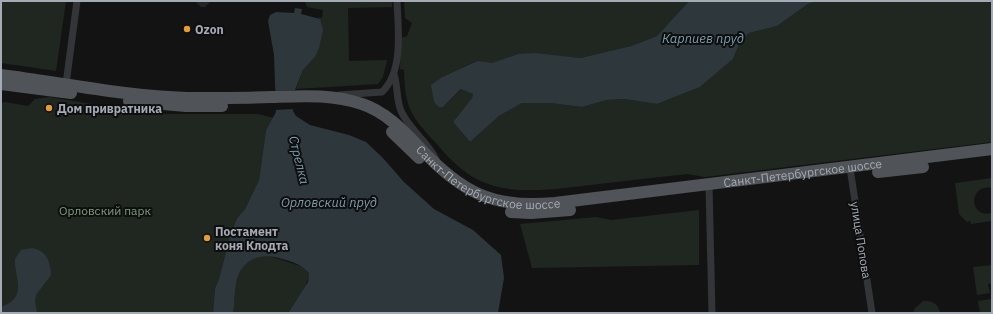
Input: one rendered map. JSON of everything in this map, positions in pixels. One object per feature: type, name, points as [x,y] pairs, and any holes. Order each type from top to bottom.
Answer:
[{"type":"main road","name":"Санкт-Петербургское шоссе","points":[[1,75],[154,96],[268,101]]},
{"type":"main road","name":"Санкт-Петербургское шоссе","points":[[1,84],[153,104],[186,106],[304,100],[331,97],[364,104],[377,111],[412,139],[439,167],[469,190],[497,201],[524,205],[709,189]]},
{"type":"main road","name":"Санкт-Петербургское шоссе","points":[[304,100],[341,106],[374,118],[395,135],[450,186],[474,200],[506,211],[545,213],[709,189],[992,157]]},
{"type":"main road","name":"Санкт-Петербургское шоссе","points":[[850,172],[992,149]]},
{"type":"street","points":[[66,84],[77,1]]},
{"type":"street","points":[[397,1],[398,36],[394,74],[401,110],[412,128],[431,150],[439,167]]},
{"type":"street","points":[[331,97],[382,92],[394,74]]},
{"type":"street","name":"улица Попова","points":[[850,172],[872,313]]},
{"type":"street","points":[[709,189],[712,313]]},
{"type":"green space","points":[[1,1],[66,1],[56,71],[1,63]]},
{"type":"green space","points":[[195,1],[211,1],[205,7],[201,7]]},
{"type":"green space","points":[[392,1],[392,7],[348,8],[349,61],[387,60],[383,77],[378,84],[296,89],[303,70],[315,57],[320,19],[317,17],[322,18],[323,10],[307,7],[305,2]]},
{"type":"green space","points":[[404,1],[689,1],[657,36],[631,46],[580,58],[518,54],[492,64],[476,61],[442,77],[432,85],[434,102],[443,107],[462,89],[473,94],[472,98],[453,122],[470,142],[499,116],[522,103],[550,103],[582,107],[607,100],[625,99],[657,104],[700,87],[733,59],[740,42],[749,33],[777,26],[808,4],[817,1],[992,1],[992,142],[705,177],[687,174],[567,188],[519,190],[503,188],[488,184],[473,177],[457,165],[443,152],[420,125],[410,110],[406,93],[404,70],[400,69],[401,38],[407,36],[412,23],[405,18]]},
{"type":"green space","name":"Орловский парк","points":[[49,97],[153,114],[258,114],[274,118],[266,130],[259,180],[245,209],[237,218],[230,236],[219,279],[215,288],[213,313],[1,313],[1,103],[5,102],[28,106],[35,99]]},
{"type":"green space","points":[[992,178],[992,188],[983,188],[978,191],[974,204],[975,207],[982,213],[992,213],[992,221],[971,224],[970,221],[967,222],[959,214],[955,183]]},
{"type":"green space","points":[[699,210],[699,265],[532,268],[520,224],[596,217],[611,220]]},
{"type":"green space","points":[[267,255],[303,267],[309,273],[304,289],[288,313],[233,313],[236,285],[240,271],[251,260]]},
{"type":"green space","points":[[992,265],[992,283],[988,284],[990,293],[977,295],[973,267]]},
{"type":"green space","points":[[991,299],[992,313],[980,313],[978,301]]},
{"type":"green space","points":[[923,301],[934,303],[938,307],[940,313],[913,313],[915,308]]},
{"type":"water","name":"Карпиев пруд","points":[[689,1],[817,1],[808,4],[777,26],[749,33],[740,42],[733,59],[700,87],[657,104],[625,99],[607,100],[582,107],[550,103],[522,103],[499,116],[470,142],[453,122],[472,98],[473,94],[461,89],[443,107],[439,107],[434,102],[431,85],[442,77],[477,61],[492,63],[518,54],[535,53],[580,58],[631,46],[657,36]]},
{"type":"water","name":"Орловский пруд","points":[[295,8],[302,9],[301,14],[320,19],[323,30],[319,48],[315,57],[303,70],[295,90],[293,111],[296,116],[310,125],[349,135],[366,142],[382,157],[404,182],[434,209],[473,230],[501,255],[504,278],[498,313],[288,313],[308,282],[309,273],[299,265],[291,262],[271,256],[263,256],[250,261],[241,270],[236,285],[233,313],[213,313],[215,288],[219,279],[230,236],[237,218],[245,209],[259,180],[266,130],[276,112],[274,55],[268,21],[270,15],[276,12],[294,13]]},
{"type":"water","points":[[32,248],[37,249],[47,257],[51,275],[36,295],[35,301],[37,313],[1,313],[1,307],[10,303],[15,298],[17,293],[18,287],[15,259],[21,250]]},
{"type":"pier","points":[[297,90],[295,109],[274,110],[272,91]]},
{"type":"place","name":"Ozon","points":[[187,29]]},
{"type":"place","name":"Дом привратника","points":[[49,108]]},
{"type":"place","name":"Постамент коня Клодта","points":[[207,238]]},
{"type":"water label","name":"Стрелка","points":[[299,160]]}]
